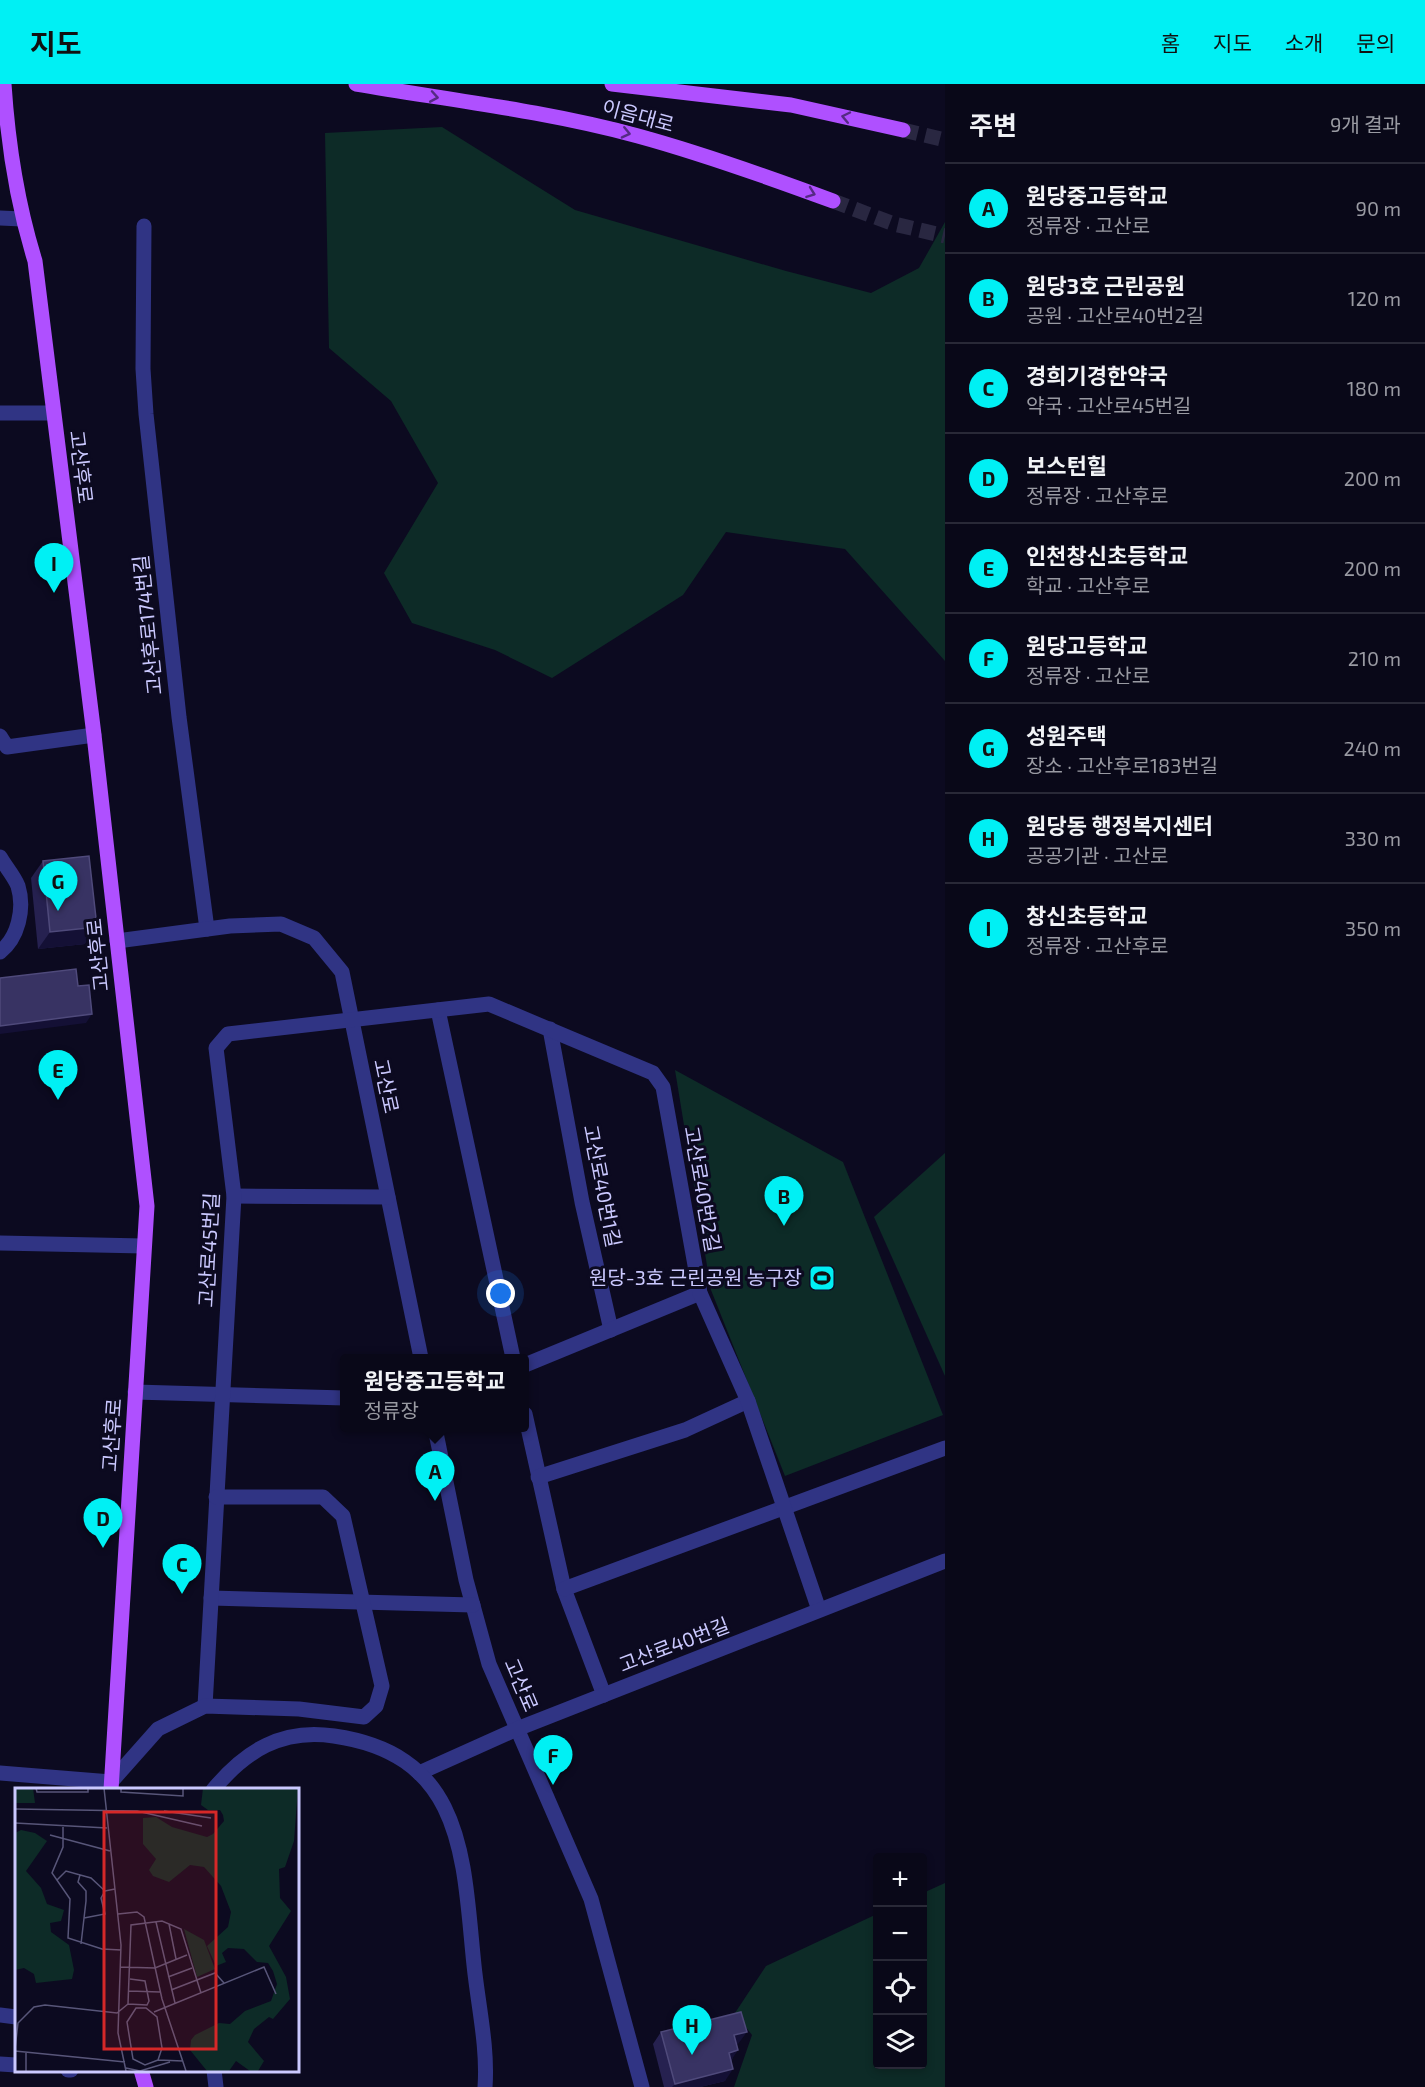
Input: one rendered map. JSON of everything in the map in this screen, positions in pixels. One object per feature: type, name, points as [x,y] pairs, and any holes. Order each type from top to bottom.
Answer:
[{"type":"main road","name":"고산후로","points":[[4,84],[8,143],[22,219],[35,261],[94,735],[147,1206],[111,1786]]},
{"type":"main road","name":"이음대로","points":[[356,84],[558,118],[637,136],[738,166],[833,201]]},
{"type":"main road","name":"이음대로","points":[[612,84],[790,105],[903,130]]},
{"type":"main road","points":[[142,2072],[146,2087]]},
{"type":"street","points":[[0,218],[22,219]]},
{"type":"street","name":"고산후로174번길","points":[[144,225],[143,369],[146,414],[182,739],[207,929]]},
{"type":"street","points":[[0,413],[53,413]]},
{"type":"street","points":[[2,748],[94,735]]},
{"type":"street","points":[[0,857],[18,886],[21,917],[10,944],[0,952]]},
{"type":"street","name":"고산로","points":[[207,929],[281,924],[314,938],[342,972],[420,1354]]},
{"type":"street","points":[[117,941],[207,929]]},
{"type":"street","name":"고산로40번2길","points":[[351,1021],[489,1004],[653,1073],[663,1087],[700,1293],[748,1401],[819,1610]]},
{"type":"street","points":[[438,1011],[512,1354]]},
{"type":"street","name":"고산로45번길","points":[[205,1706],[234,1196],[216,1048],[228,1034],[351,1021]]},
{"type":"street","name":"고산로40번1길","points":[[550,1029],[582,1202],[611,1330]]},
{"type":"street","points":[[234,1196],[388,1197]]},
{"type":"street","points":[[0,1243],[144,1246]]},
{"type":"street","points":[[529,1363],[700,1293]]},
{"type":"street","points":[[135,1392],[340,1398]]},
{"type":"street","points":[[538,1477],[685,1430],[748,1401]]},
{"type":"street","name":"고산로","points":[[436,1432],[473,1605],[489,1664],[591,1899],[642,2087]]},
{"type":"street","points":[[529,1432],[564,1589],[604,1695]]},
{"type":"street","points":[[564,1589],[945,1448]]},
{"type":"street","points":[[0,1773],[111,1786],[158,1729],[205,1706],[299,1708],[364,1717],[376,1706],[382,1686],[343,1516],[323,1497],[216,1497]]},
{"type":"street","name":"고산로40번길","points":[[419,1773],[517,1729],[945,1561]]},
{"type":"street","points":[[211,1598],[362,1600],[473,1605]]},
{"type":"street","points":[[215,1788],[236,1765],[269,1741],[311,1732],[358,1739],[392,1754],[419,1773],[450,1814],[462,1854],[485,2087]]},
{"type":"street","points":[[0,2015],[15,2017]]},
{"type":"street","points":[[0,2064],[15,2065]]},
{"type":"street","points":[[214,2072],[216,2087]]},
{"type":"green space","points":[[442,127],[575,210],[871,293],[919,268],[945,222],[945,661],[845,549],[726,532],[683,595],[552,678],[495,650],[412,623],[384,573],[438,483],[391,401],[329,348],[325,133]]},
{"type":"green space","points":[[675,1070],[843,1162],[943,1415],[785,1476],[711,1290]]},
{"type":"green space","points":[[945,1153],[945,1376],[874,1217]]},
{"type":"green space","points":[[945,1883],[945,2087],[734,2087],[752,2035],[735,2013],[766,1966],[873,1916],[873,2069],[927,2069],[927,1891]]},
{"type":"building","points":[[89,856],[97,927],[50,932],[43,861]]},
{"type":"building","points":[[76,969],[78,986],[89,985],[92,1014],[0,1026],[0,978]]},
{"type":"building","points":[[741,2012],[747,2032],[734,2035],[738,2050],[729,2053],[733,2069],[675,2084],[661,2032]]},
{"type":"tunnel","points":[[903,130],[945,140]]},
{"type":"tunnel","points":[[833,201],[894,224],[945,236]]},
{"type":"place","name":"창신초등학교","points":[[54,593]]},
{"type":"place","name":"성원주택","points":[[58,911]]},
{"type":"place","name":"인천창신초등학교","points":[[58,1100]]},
{"type":"place","name":"원당3호 근린공원","points":[[784,1226]]},
{"type":"place","name":"원당-3호 근린공원 농구장","points":[[822,1278]]},
{"type":"place","name":"원당중고등학교","points":[[435,1501]]},
{"type":"place","name":"보스턴힐","points":[[103,1548]]},
{"type":"place","name":"경희기경한약국","points":[[182,1594]]},
{"type":"place","name":"원당고등학교","points":[[553,1785]]},
{"type":"place","name":"원당동 행정복지센터","points":[[692,2055]]}]
